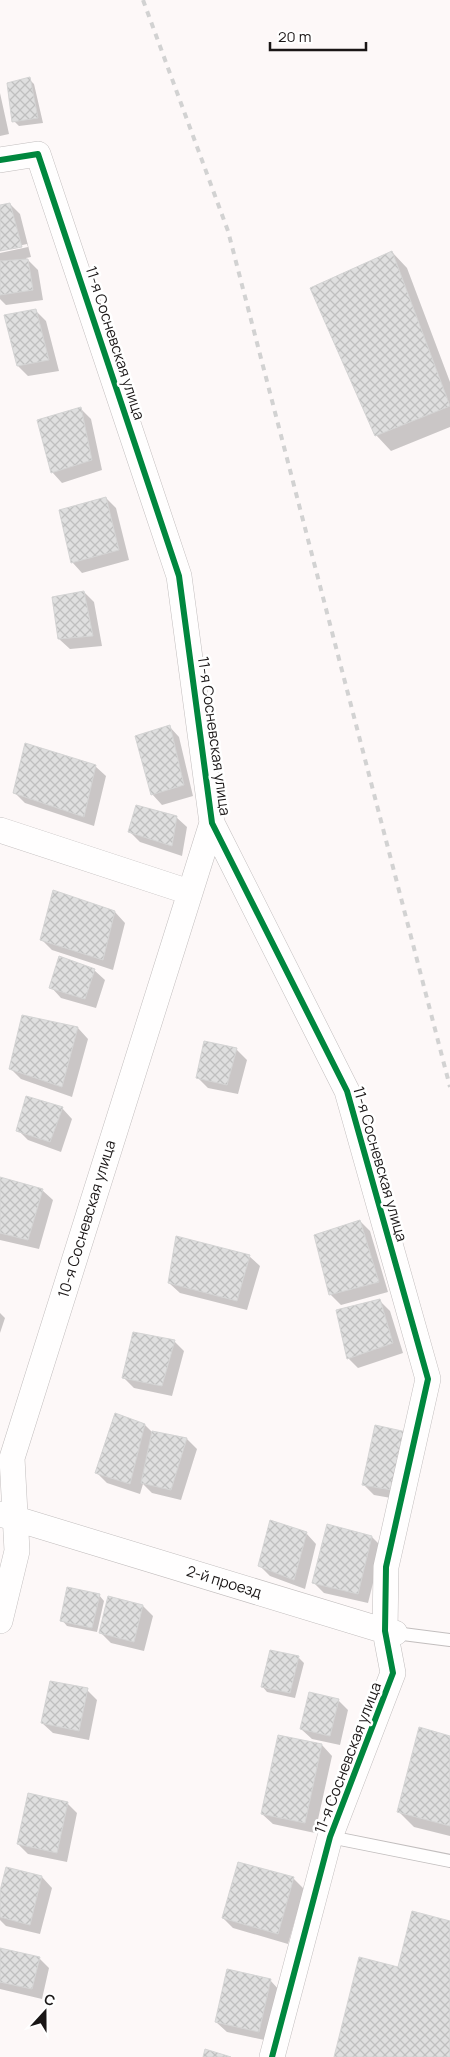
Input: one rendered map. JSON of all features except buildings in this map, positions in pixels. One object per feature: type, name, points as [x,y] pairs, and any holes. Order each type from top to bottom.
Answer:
[{"type":"street","name":"11-я Сосневская улица","points":[[0,160],[38,154],[180,576],[212,822],[347,1091],[428,1379],[386,1568],[393,1673],[330,1837],[272,2057]]},
{"type":"street","name":"10-я Сосневская улица","points":[[0,1621],[17,1551],[7,1516],[12,1458],[212,822]]},
{"type":"street","points":[[0,830],[189,892]]},
{"type":"street","name":"2-й проезд","points":[[7,1516],[390,1632]]},
{"type":"lane","name":"2-й проезд","points":[[390,1632],[450,1640]]},
{"type":"lane","points":[[330,1837],[450,1861]]},
{"type":"railway","points":[[143,0],[228,231],[450,1087]]},
{"type":"cycle path","points":[[0,160],[38,154],[179,576],[212,823],[347,1091],[428,1379],[386,1567],[385,1631],[393,1673],[330,1837],[272,2057]]}]
